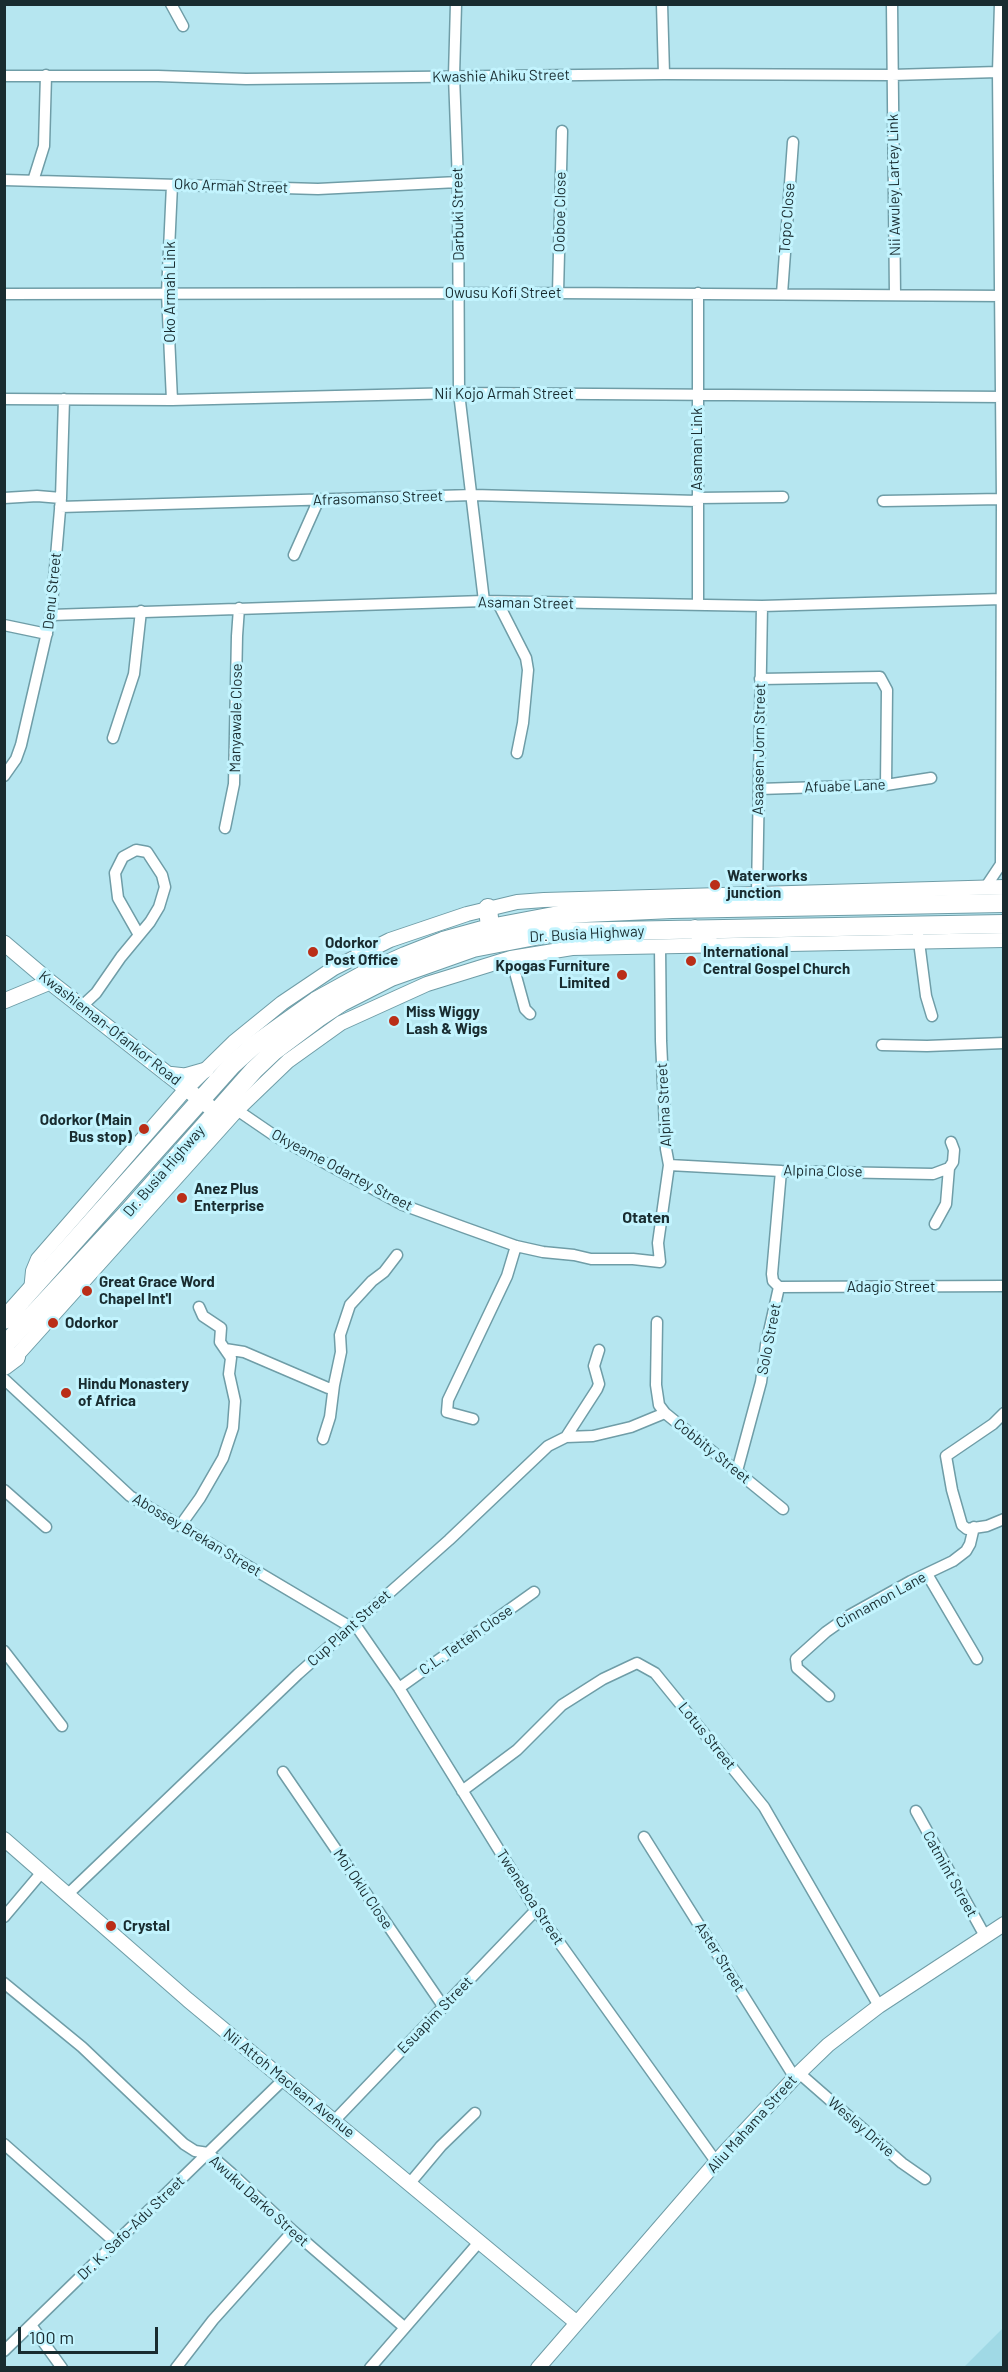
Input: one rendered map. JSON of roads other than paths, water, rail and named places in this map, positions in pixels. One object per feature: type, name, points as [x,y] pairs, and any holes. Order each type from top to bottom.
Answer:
[{"type":"highway","name":"Dr. Busia Highway","points":[[4,1320],[31,1291],[193,1095],[272,1031],[316,1000],[365,974],[444,941],[490,928],[564,914],[593,912],[1004,903]]},
{"type":"highway","points":[[488,908],[490,928]]},
{"type":"highway","name":"Dr. Busia Highway","points":[[7,1359],[96,1246],[254,1070],[296,1033],[351,998],[415,967],[473,948],[555,932],[695,929],[918,934],[1004,924]]},
{"type":"highway","points":[[695,929],[711,946]]},
{"type":"highway","points":[[216,1112],[214,1101],[217,1093],[272,1031]]},
{"type":"highway","points":[[96,1246],[109,1213],[189,1124],[193,1095]]},
{"type":"main road","name":"Kwashieman-Ofankor Road","points":[[4,943],[50,982],[216,1112]]},
{"type":"main road","points":[[4,1001],[50,982]]},
{"type":"main road","points":[[167,1074],[185,1076],[206,1070]]},
{"type":"street","points":[[171,4],[183,26]]},
{"type":"street","name":"Darbuki Street","points":[[456,4],[454,76],[458,182],[459,393],[484,601]]},
{"type":"street","points":[[662,4],[664,74]]},
{"type":"street","name":"Nii Awuley Lartey Link","points":[[892,4],[895,295]]},
{"type":"street","points":[[985,888],[1002,866],[1003,296],[1001,125],[998,72],[1000,4]]},
{"type":"street","name":"Kwashie Ahiku Street","points":[[4,76],[246,79],[664,74],[892,75],[998,72]]},
{"type":"street","points":[[33,181],[44,146],[46,75]]},
{"type":"street","name":"Ooboe Close","points":[[558,293],[562,131]]},
{"type":"street","name":"Topo Close","points":[[782,294],[793,142]]},
{"type":"street","name":"Oko Armah Street","points":[[4,180],[318,189],[458,182]]},
{"type":"street","name":"Oko Armah Link","points":[[172,185],[167,292],[172,400]]},
{"type":"street","name":"Owusu Kofi Street","points":[[4,294],[698,293],[1003,296]]},
{"type":"street","name":"Asaman Link","points":[[698,293],[698,605]]},
{"type":"street","name":"Nii Kojo Armah Street","points":[[4,399],[172,400],[459,393],[1003,397]]},
{"type":"street","name":"Denu Street","points":[[4,776],[16,759],[21,745],[51,615],[61,503],[64,399]]},
{"type":"street","name":"Afrasomanso Street","points":[[4,498],[37,496],[61,503],[473,495],[697,500],[783,497]]},
{"type":"street","points":[[294,555],[319,499]]},
{"type":"street","points":[[883,501],[1002,499]]},
{"type":"street","name":"Asaman Street","points":[[51,615],[484,601],[762,606],[1002,598]]},
{"type":"street","points":[[498,603],[527,664],[523,723],[517,753]]},
{"type":"street","name":"Asaasen Jorn Street","points":[[757,893],[762,606]]},
{"type":"street","name":"Manyawale Close","points":[[225,828],[234,784],[239,608]]},
{"type":"street","points":[[113,738],[134,674],[141,611]]},
{"type":"street","points":[[4,625],[47,634]]},
{"type":"street","points":[[760,679],[880,677],[887,690],[886,785]]},
{"type":"street","name":"Afuabe Lane","points":[[759,789],[886,785],[931,778]]},
{"type":"street","points":[[82,1006],[96,993],[150,922],[159,907],[165,887],[162,875],[147,852],[136,850],[123,858],[115,873],[118,898],[139,936]]},
{"type":"street","name":"Dr. Busia Highway","points":[[193,1095],[206,1070],[234,1042],[282,1003],[334,968],[390,940],[439,922],[488,908],[517,902],[576,898],[1004,887]]},
{"type":"street","points":[[918,934],[926,996],[932,1016]]},
{"type":"street","name":"Dr. Busia Highway","points":[[7,1359],[237,1110],[288,1061],[341,1023],[428,984],[511,958],[572,948],[711,946],[918,934],[1004,940]]},
{"type":"street","name":"Alpina Street","points":[[660,946],[661,1041],[666,1149],[669,1165],[658,1244],[660,1262]]},
{"type":"street","points":[[511,958],[525,1009],[530,1014]]},
{"type":"street","points":[[882,1045],[1004,1043]]},
{"type":"street","name":"Okyeame Odartey Street","points":[[237,1110],[275,1136],[403,1204],[516,1246],[591,1259],[633,1259],[660,1262]]},
{"type":"street","points":[[935,1224],[946,1204],[949,1168],[953,1162],[954,1150],[951,1142]]},
{"type":"street","name":"Alpina Close","points":[[669,1165],[781,1171],[925,1174],[949,1168]]},
{"type":"street","name":"Solo Street","points":[[737,1471],[761,1382],[766,1345],[779,1287],[772,1281],[772,1274],[781,1171]]},
{"type":"street","points":[[473,1419],[447,1412],[448,1400],[507,1276],[516,1246]]},
{"type":"street","points":[[323,1439],[330,1418],[341,1352],[340,1335],[350,1305],[372,1281],[384,1272],[397,1255]]},
{"type":"street","name":"Adagio Street","points":[[779,1287],[1004,1286]]},
{"type":"street","points":[[180,1526],[200,1498],[223,1458],[233,1428],[235,1401],[229,1374],[231,1358],[220,1342],[221,1328],[205,1317],[199,1307]]},
{"type":"street","points":[[657,1322],[657,1397],[665,1413]]},
{"type":"street","points":[[225,1349],[244,1352],[328,1388],[334,1385]]},
{"type":"street","name":"Cup Plant Street","points":[[68,1895],[352,1625],[449,1540],[548,1446],[566,1437],[599,1384],[594,1366],[599,1350]]},
{"type":"street","name":"Abossey Brekan Street","points":[[4,1379],[130,1496],[352,1625]]},
{"type":"street","name":"Cobbity Street","points":[[566,1437],[593,1436],[613,1432],[665,1413],[783,1509]]},
{"type":"street","points":[[1004,1413],[993,1424],[946,1456],[952,1491],[962,1525],[967,1529],[987,1526],[1004,1519]]},
{"type":"street","points":[[4,1490],[46,1527]]},
{"type":"street","name":"Cinnamon Lane","points":[[829,1696],[797,1668],[796,1659],[826,1632],[850,1615],[953,1561],[966,1551],[974,1527]]},
{"type":"street","points":[[927,1574],[977,1659]]},
{"type":"street","name":"C.L. Tetteh Close","points":[[399,1688],[534,1592]]},
{"type":"street","name":"Tweneboa Street","points":[[352,1625],[399,1688],[536,1910],[717,2163]]},
{"type":"street","points":[[4,1651],[62,1726]]},
{"type":"street","name":"Lotus Street","points":[[462,1791],[517,1750],[562,1705],[603,1679],[637,1663],[655,1673],[764,1808],[879,2006]]},
{"type":"street","name":"Moi Oklu Close","points":[[283,1772],[443,2006]]},
{"type":"street","name":"Catmint Street","points":[[915,1811],[985,1936]]},
{"type":"street","name":"Aster Street","points":[[644,1837],[797,2075]]},
{"type":"street","name":"Nii Attoh Maclean Avenue","points":[[4,1839],[188,2000],[578,2323]]},
{"type":"street","points":[[4,1917],[42,1872]]},
{"type":"street","name":"Esuapim Street","points":[[335,2120],[536,1910]]},
{"type":"street","name":"Aliu Mahama Street","points":[[538,2367],[717,2163],[797,2075],[828,2045],[879,2006],[1004,1924]]},
{"type":"street","name":"Awuku Darko Street","points":[[4,1983],[82,2047],[184,2144],[195,2151],[208,2153],[404,2328]]},
{"type":"street","name":"Wesley Drive","points":[[797,2075],[902,2163],[925,2179]]},
{"type":"street","name":"Dr. K. Safo-Adu Street","points":[[4,2351],[284,2079]]},
{"type":"street","points":[[410,2183],[441,2146],[475,2113]]},
{"type":"street","points":[[4,2144],[116,2243]]},
{"type":"street","points":[[176,2367],[213,2320],[293,2231]]},
{"type":"street","points":[[370,2367],[480,2241]]},
{"type":"street","points":[[31,2325],[62,2367]]},
{"type":"place","name":"Waterworks junction","points":[[715,885]]},
{"type":"place","name":"Odorkor Post Office","points":[[313,952]]},
{"type":"place","name":"International Central Gospel Church","points":[[691,961]]},
{"type":"place","name":"Kpogas Furniture Limited","points":[[622,975]]},
{"type":"place","name":"Miss Wiggy Lash & Wigs","points":[[394,1021]]},
{"type":"place","name":"Odorkor (Main Bus stop)","points":[[144,1129]]},
{"type":"place","name":"Anez Plus Enterprise","points":[[182,1198]]},
{"type":"place","name":"Great Grace Word Chapel Int'l","points":[[87,1291]]},
{"type":"place","name":"Odorkor","points":[[53,1323]]},
{"type":"place","name":"Hindu Monastery of Africa","points":[[66,1393]]},
{"type":"place","name":"Crystal","points":[[111,1926]]},
{"type":"district","name":"Otaten","points":[[646,1218]]}]
